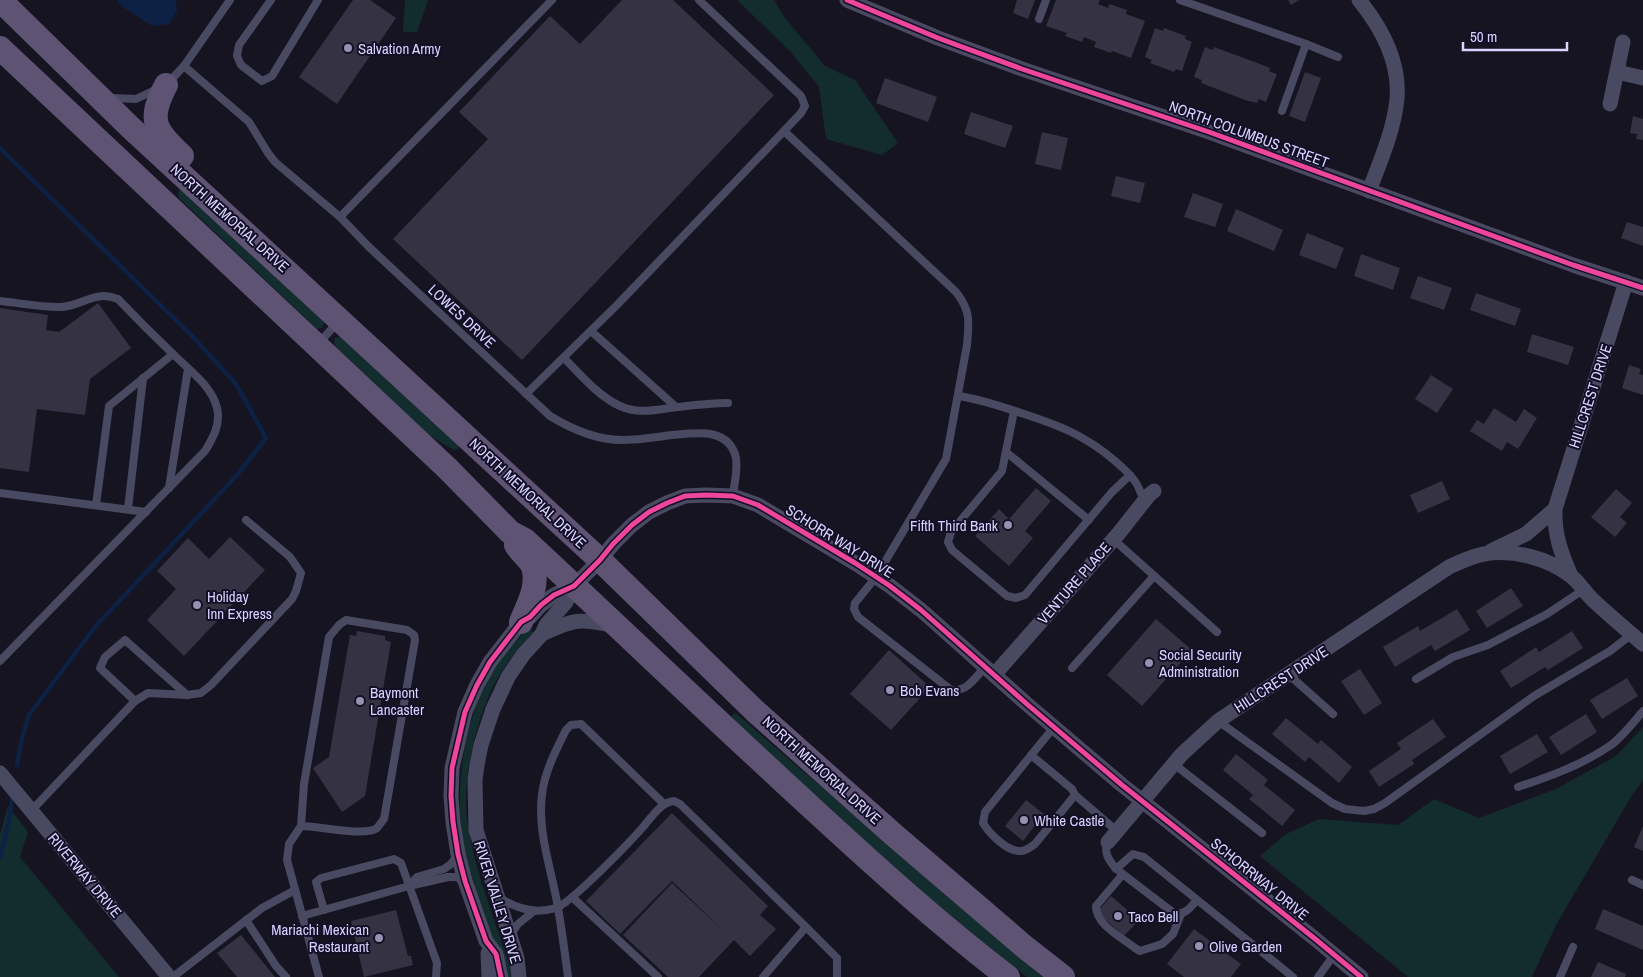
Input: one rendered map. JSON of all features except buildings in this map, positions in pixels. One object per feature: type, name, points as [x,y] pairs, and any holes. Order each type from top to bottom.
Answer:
[{"type":"main road","name":"NORTH MEMORIAL DRIVE","points":[[0,0],[97,94],[134,125],[340,320],[600,560],[756,711],[902,841],[1026,948],[1063,977]]},
{"type":"main road","points":[[0,36],[19,48],[106,127],[126,132],[134,125]]},
{"type":"main road","points":[[0,48],[447,468],[510,532],[525,540],[863,855],[1008,977]]},
{"type":"main road","points":[[158,99],[156,121],[163,138],[270,240],[306,288]]},
{"type":"main road","points":[[510,532],[516,547],[533,567],[531,599],[521,622]]},
{"type":"street","name":"NORTH COLUMBUS STREET","points":[[847,0],[975,52],[1227,139],[1573,265],[1643,288]]},
{"type":"street","points":[[1359,0],[1384,36],[1395,73],[1397,98],[1392,126],[1369,191]]},
{"type":"street","points":[[1610,104],[1623,42]]},
{"type":"street","points":[[1617,72],[1643,78]]},
{"type":"street","name":"HILLCREST DRIVE","points":[[1113,837],[1174,764],[1218,721],[1449,567],[1484,554],[1526,534],[1554,515],[1626,282]]},
{"type":"street","name":"SCHORR WAY DRIVE","points":[[574,586],[632,525],[649,512],[685,496],[732,496],[765,509],[876,577],[921,610],[1143,802]]},
{"type":"street","name":"VENTURE PLACE","points":[[990,671],[1113,539],[1149,496]]},
{"type":"street","points":[[1554,515],[1559,547],[1571,576],[1583,590],[1637,639]]},
{"type":"street","name":"HILLCREST DRIVE","points":[[1484,554],[1507,553],[1526,556],[1553,565],[1571,576]]},
{"type":"street","name":"RIVER VALLEY DRIVE","points":[[501,977],[496,954],[486,941],[465,881],[458,854],[451,796],[452,768],[465,712],[490,662],[521,622],[530,617],[554,595],[574,586]]},
{"type":"street","name":"RIVER VALLEY DRIVE","points":[[519,977],[517,958],[476,830],[475,790],[477,765],[485,732],[500,693],[523,655],[542,634],[546,625],[566,602],[574,586]]},
{"type":"street","name":"RIVER VALLEY DRIVE","points":[[542,634],[561,625],[577,621],[588,620],[617,626]]},
{"type":"street","name":"RIVERWAY DRIVE","points":[[0,773],[169,977]]},
{"type":"street","name":"SCHORRWAY DRIVE","points":[[1143,802],[1361,977]]},
{"type":"street","points":[[486,941],[490,967],[489,977]]},
{"type":"street","points":[[517,958],[526,977]]},
{"type":"lane","points":[[97,94],[121,100],[158,99],[184,66],[230,0]]},
{"type":"lane","points":[[271,0],[239,46],[237,56],[241,64],[262,81],[272,76],[318,0]]},
{"type":"lane","points":[[340,217],[552,0]]},
{"type":"lane","points":[[526,394],[591,331],[784,131],[805,106],[801,96],[699,0]]},
{"type":"lane","points":[[1039,19],[1046,0]]},
{"type":"lane","points":[[1180,0],[1338,57]]},
{"type":"lane","points":[[1206,9],[1208,0]]},
{"type":"lane","points":[[1282,111],[1306,44]]},
{"type":"lane","name":"LOWES DRIVE","points":[[184,66],[249,122],[275,162],[340,217],[369,247],[550,416],[584,434],[602,438],[636,440],[700,432],[717,435],[731,445],[736,459],[737,469],[732,496]]},
{"type":"lane","points":[[784,131],[956,292],[964,302],[969,326],[946,459],[876,577],[856,603],[854,609],[858,617],[951,690],[958,691],[990,671]]},
{"type":"lane","points":[[0,301],[60,307],[78,303],[94,296],[108,295],[118,299],[213,396],[218,419],[215,436],[205,451],[0,661]]},
{"type":"lane","points":[[317,346],[340,320]]},
{"type":"lane","points":[[591,331],[676,407]]},
{"type":"lane","points":[[96,505],[110,406],[173,354]]},
{"type":"lane","points":[[564,358],[603,395],[620,406],[632,410],[645,411],[728,402]]},
{"type":"lane","points":[[168,488],[188,369]]},
{"type":"lane","points":[[128,509],[143,378]]},
{"type":"lane","points":[[958,396],[977,399],[1014,411],[1068,430],[1088,440],[1130,474],[1149,496]]},
{"type":"lane","points":[[1014,411],[1002,471],[951,532],[948,542],[952,550],[1002,592],[1012,598],[1025,595],[1112,492],[1130,474]]},
{"type":"lane","points":[[1006,452],[1090,520]]},
{"type":"lane","points":[[0,493],[146,512]]},
{"type":"lane","points":[[31,812],[135,701],[148,694],[187,695],[201,693],[211,685],[292,598],[301,573],[290,557],[246,520]]},
{"type":"lane","points":[[1113,539],[1218,632]]},
{"type":"lane","points":[[1072,668],[1154,576]]},
{"type":"lane","points":[[1416,679],[1453,657],[1488,646],[1547,614],[1583,590]]},
{"type":"lane","points":[[301,826],[365,832],[377,828],[384,819],[416,640],[414,635],[407,630],[346,620],[329,637],[304,784],[301,826],[289,844],[287,860],[319,977]]},
{"type":"lane","points":[[1218,721],[1332,803],[1355,810],[1374,809],[1534,696],[1610,651],[1637,639]]},
{"type":"lane","points":[[135,701],[100,668],[105,657],[126,640],[187,695]]},
{"type":"lane","points":[[1288,674],[1333,714]]},
{"type":"lane","points":[[1518,787],[1562,772],[1591,758],[1612,745],[1643,712]]},
{"type":"lane","points":[[568,977],[558,907],[543,841],[541,817],[542,794],[548,768],[566,730],[571,725],[581,724],[664,804]]},
{"type":"lane","points":[[1054,727],[985,812],[982,823],[1008,847],[1020,851],[1028,849],[1035,844],[1075,795]]},
{"type":"lane","points":[[1031,755],[1072,789],[1075,795],[1113,837],[1105,848],[1107,857],[1120,872],[1174,914],[1180,914],[1189,910],[1197,900]]},
{"type":"lane","points":[[1174,764],[1262,833]]},
{"type":"lane","points":[[496,895],[519,908],[534,911],[558,907],[572,897],[640,831],[664,804],[674,801],[680,804],[837,958],[837,977]]},
{"type":"lane","points":[[409,886],[417,877],[444,869],[451,864],[458,854]]},
{"type":"lane","points":[[1180,914],[1173,934],[1162,944],[1140,951],[1100,920],[1096,906],[1133,854],[1144,857],[1293,977]]},
{"type":"lane","points":[[324,910],[316,882],[321,878],[394,859],[401,863],[438,963],[436,977]]},
{"type":"lane","points":[[302,916],[448,876],[465,881]]},
{"type":"lane","points":[[1632,880],[1643,885]]},
{"type":"lane","points":[[173,977],[262,908],[295,890]]},
{"type":"lane","points":[[572,897],[658,977]]},
{"type":"lane","points":[[510,938],[513,928],[534,911]]},
{"type":"lane","points":[[246,920],[276,966],[286,977]]},
{"type":"lane","points":[[762,977],[806,927]]},
{"type":"lane","points":[[1560,977],[1573,947]]},
{"type":"lane","points":[[1318,977],[1334,955]]},
{"type":"green space","points":[[405,0],[428,0],[417,32],[403,32]]},
{"type":"green space","points":[[737,0],[774,0],[785,18],[825,66],[855,80],[898,143],[882,155],[826,139],[819,87],[789,50]]},
{"type":"green space","points":[[181,187],[324,317],[322,328],[317,329],[179,198],[178,192]]},
{"type":"green space","points":[[343,337],[457,443],[458,449],[454,450],[427,434],[335,347],[335,338]]},
{"type":"green space","points":[[528,627],[533,632],[500,675],[485,705],[471,754],[466,789],[467,820],[475,860],[514,977],[506,977],[467,861],[460,817],[461,771],[470,726],[476,705],[485,685],[499,662]]},
{"type":"green space","points":[[736,713],[1049,977],[1027,977],[958,923],[866,843],[732,719],[732,715]]},
{"type":"green space","points":[[1643,727],[1643,780],[1631,797],[1557,923],[1532,977],[1408,977],[1260,856],[1286,834],[1319,819],[1398,825],[1434,799],[1479,818],[1556,789],[1616,756]]},
{"type":"green space","points":[[8,806],[28,832],[20,857],[119,977],[0,977],[0,834]]},
{"type":"water","points":[[117,0],[176,0],[177,11],[169,24],[152,26],[123,7]]},
{"type":"waterway","points":[[0,148],[192,336],[227,374],[236,384],[266,438],[237,475],[95,627],[29,715],[17,765]]},
{"type":"waterway","points":[[0,857],[9,821],[13,794]]},
{"type":"cycle path","points":[[847,0],[938,38],[1022,69],[1209,132],[1573,265],[1643,288]]},
{"type":"cycle path","points":[[501,977],[496,954],[486,941],[465,881],[453,822],[451,796],[452,768],[465,712],[490,662],[521,622],[530,617],[554,595],[574,586],[632,525],[649,512],[685,496],[706,495],[733,496],[758,505],[890,586],[921,610],[1122,785],[1361,977]]},
{"type":"place","name":"Salvation Army","points":[[348,48]]},
{"type":"place","name":"Fifth Third Bank","points":[[1008,525]]},
{"type":"place","name":"Holiday Inn Express","points":[[197,605]]},
{"type":"place","name":"Social Security Administration","points":[[1149,663]]},
{"type":"place","name":"Bob Evans","points":[[890,690]]},
{"type":"place","name":"Baymont Lancaster","points":[[360,701]]},
{"type":"place","name":"White Castle","points":[[1024,820]]},
{"type":"place","name":"Taco Bell","points":[[1118,916]]},
{"type":"place","name":"Mariachi Mexican Restaurant","points":[[379,938]]},
{"type":"place","name":"Olive Garden","points":[[1199,946]]}]
